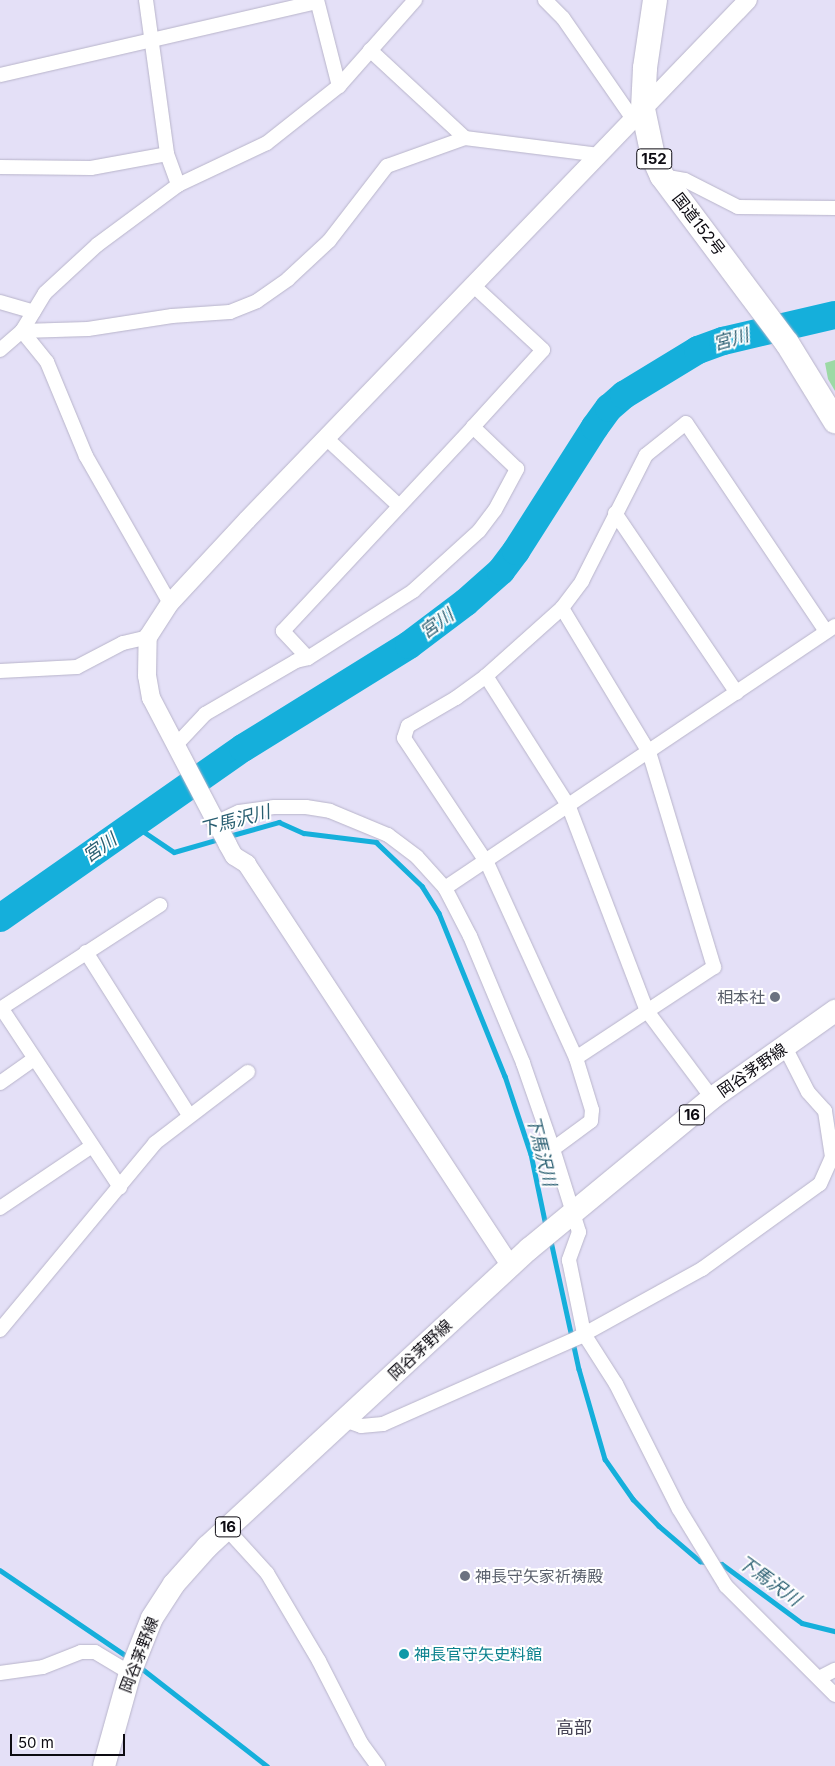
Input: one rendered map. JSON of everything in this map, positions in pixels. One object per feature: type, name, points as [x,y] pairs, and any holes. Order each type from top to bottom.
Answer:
[{"type":"highway","name":"国道152号","points":[[655,0],[638,114],[662,176],[749,288],[787,343],[835,421]]},
{"type":"main road","name":"岡谷茅野線","points":[[104,1766],[133,1664],[152,1618],[174,1584],[226,1528],[510,1266],[712,1098],[835,1011]]},
{"type":"street","points":[[146,0],[167,154],[178,185]]},
{"type":"street","points":[[0,350],[22,332],[45,293],[97,246],[178,185],[267,143],[339,86],[415,0]]},
{"type":"street","points":[[545,0],[563,18],[638,114]]},
{"type":"street","points":[[510,1266],[247,864],[234,856],[215,823],[151,698],[146,676],[148,637],[170,604],[748,0]]},
{"type":"street","points":[[0,75],[317,1],[339,86]]},
{"type":"street","points":[[370,50],[465,138]]},
{"type":"street","points":[[22,332],[88,329],[172,316],[230,312],[258,301],[288,279],[328,241],[387,166],[465,138],[599,155]]},
{"type":"street","points":[[0,167],[91,168],[167,154]]},
{"type":"street","points":[[662,176],[685,180],[738,208],[835,208]]},
{"type":"street","points":[[308,658],[283,631],[542,350],[474,286]]},
{"type":"street","points":[[0,302],[34,312]]},
{"type":"street","points":[[22,332],[48,362],[86,456],[170,604]]},
{"type":"street","points":[[445,888],[487,863],[831,628],[686,423],[646,455],[615,512],[582,581],[562,608],[486,676],[456,698],[408,726],[404,738],[487,863],[576,1058],[592,1110],[591,1121],[553,1149]]},
{"type":"street","points":[[178,752],[205,714],[296,661],[308,658],[413,591],[479,531],[495,510],[517,469],[473,427]]},
{"type":"street","points":[[327,439],[399,506]]},
{"type":"street","points":[[615,512],[737,694]]},
{"type":"street","points":[[562,608],[649,752],[714,967],[576,1058]]},
{"type":"street","points":[[0,671],[77,667],[123,643],[148,637]]},
{"type":"street","points":[[486,676],[569,807],[647,1011],[712,1098]]},
{"type":"street","points":[[215,823],[239,812],[274,807],[306,807],[330,811],[388,835],[417,856],[445,888],[470,936],[515,1045],[553,1149],[564,1221],[579,1232],[569,1260],[582,1336],[616,1384],[679,1509],[726,1586],[835,1695]]},
{"type":"street","points":[[120,1187],[1,1009],[160,904]]},
{"type":"street","points":[[86,952],[190,1115]]},
{"type":"street","points":[[344,1420],[361,1426],[383,1424],[582,1336],[702,1269],[820,1184],[832,1157],[825,1111],[808,1092],[785,1047]]},
{"type":"street","points":[[0,1083],[34,1060]]},
{"type":"street","points":[[0,1330],[155,1143],[248,1072]]},
{"type":"street","points":[[0,1208],[92,1146]]},
{"type":"street","points":[[226,1528],[267,1572],[320,1661],[361,1743],[378,1766]]},
{"type":"street","points":[[0,1674],[43,1667],[88,1652],[95,1652],[133,1664]]},
{"type":"street","points":[[819,1678],[835,1670]]},
{"type":"green space","points":[[835,360],[835,391],[828,379],[825,363]]},
{"type":"waterway","name":"宮川","points":[[0,918],[243,748],[409,645],[466,602],[501,571],[516,551],[595,427],[609,408],[624,395],[698,350],[723,341],[835,315]]},
{"type":"waterway","name":"下馬沢川","points":[[229,836],[279,822],[304,833],[376,842],[422,886],[439,913],[505,1076],[531,1154],[546,1226]]},
{"type":"waterway","name":"下馬沢川","points":[[134,825],[174,852],[219,839]]},
{"type":"waterway","name":"下馬沢川","points":[[551,1241],[579,1369],[605,1459],[633,1499],[659,1526],[700,1561],[709,1563]]},
{"type":"waterway","name":"下馬沢川","points":[[717,1564],[722,1564],[802,1623],[835,1631]]},
{"type":"waterway","points":[[0,1570],[128,1657]]},
{"type":"waterway","points":[[140,1667],[267,1766]]},
{"type":"place","name":"相本社","points":[[775,997]]},
{"type":"place","name":"神長守矢家祈祷殿","points":[[465,1576]]},
{"type":"place","name":"神長官守矢史料館","points":[[404,1654]]},
{"type":"district","name":"高部","points":[[574,1728]]}]
